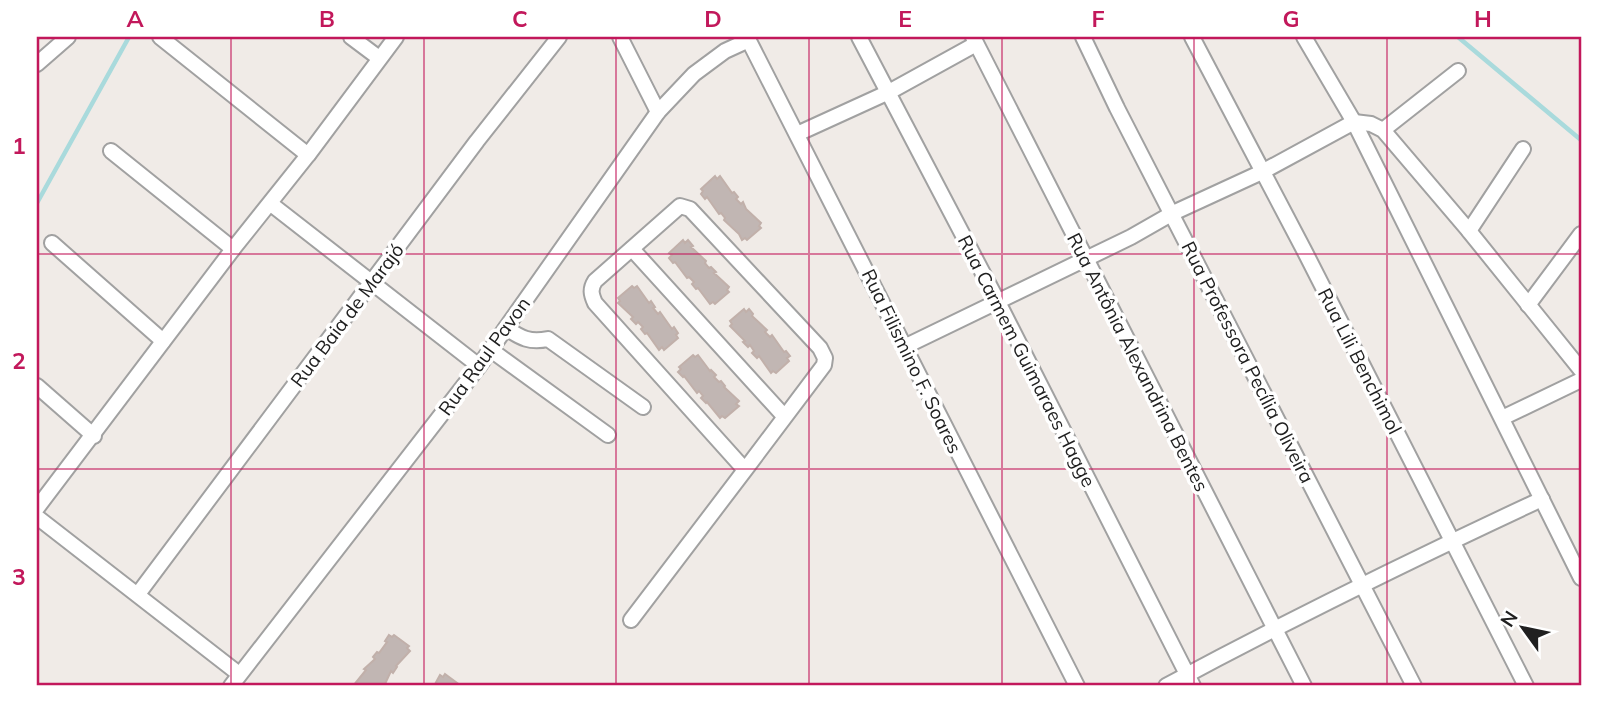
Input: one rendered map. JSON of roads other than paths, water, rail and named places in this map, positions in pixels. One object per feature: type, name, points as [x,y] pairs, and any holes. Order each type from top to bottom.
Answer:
[{"type":"street","points":[[37,64],[68,37]]},
{"type":"street","points":[[160,37],[308,155]]},
{"type":"street","points":[[351,37],[379,58]]},
{"type":"street","points":[[37,508],[396,37]]},
{"type":"street","name":"Rua Baia de Marajó","points":[[138,594],[370,283],[559,37]]},
{"type":"street","points":[[620,37],[658,112]]},
{"type":"street","name":"Rua Carmem Guimaraes Hagge","points":[[859,37],[998,302],[1190,680]]},
{"type":"street","name":"Rua Professora Pecília Oliveira","points":[[1083,37],[1413,686]]},
{"type":"street","name":"Rua Lili Benchimol","points":[[1192,37],[1526,686]]},
{"type":"street","points":[[1304,37],[1354,122],[1581,578]]},
{"type":"street","name":"Rua Raul Pavon","points":[[231,686],[491,350],[658,112],[694,74],[748,38]]},
{"type":"street","name":"Rua Filismino F. Soares","points":[[748,38],[1077,686]]},
{"type":"street","points":[[797,134],[889,92],[975,40]]},
{"type":"street","name":"Rua Antônia Alexandrina Bentes","points":[[975,40],[1304,686]]},
{"type":"street","points":[[1383,130],[1458,71]]},
{"type":"street","points":[[905,346],[1131,237],[1173,213],[1262,172],[1354,122],[1371,124],[1383,130],[1581,370]]},
{"type":"street","points":[[1469,231],[1524,149]]},
{"type":"street","points":[[111,151],[233,249]]},
{"type":"street","points":[[271,204],[479,366]]},
{"type":"street","points":[[631,620],[745,470],[784,416],[824,365],[825,358],[820,348],[685,206],[676,208],[632,250],[594,281],[591,287],[594,303],[745,470]]},
{"type":"street","points":[[1528,304],[1581,234]]},
{"type":"street","points":[[52,243],[163,341]]},
{"type":"street","points":[[632,250],[784,416]]},
{"type":"street","points":[[506,328],[532,341],[548,339],[643,407]]},
{"type":"street","points":[[491,350],[608,435]]},
{"type":"street","points":[[1502,418],[1581,380]]},
{"type":"street","points":[[37,386],[94,436]]},
{"type":"street","points":[[1166,686],[1190,680],[1274,629],[1542,499]]},
{"type":"street","points":[[37,517],[239,674]]},
{"type":"waterway","points":[[37,203],[129,37]]},
{"type":"waterway","points":[[1458,37],[1581,140]]}]
